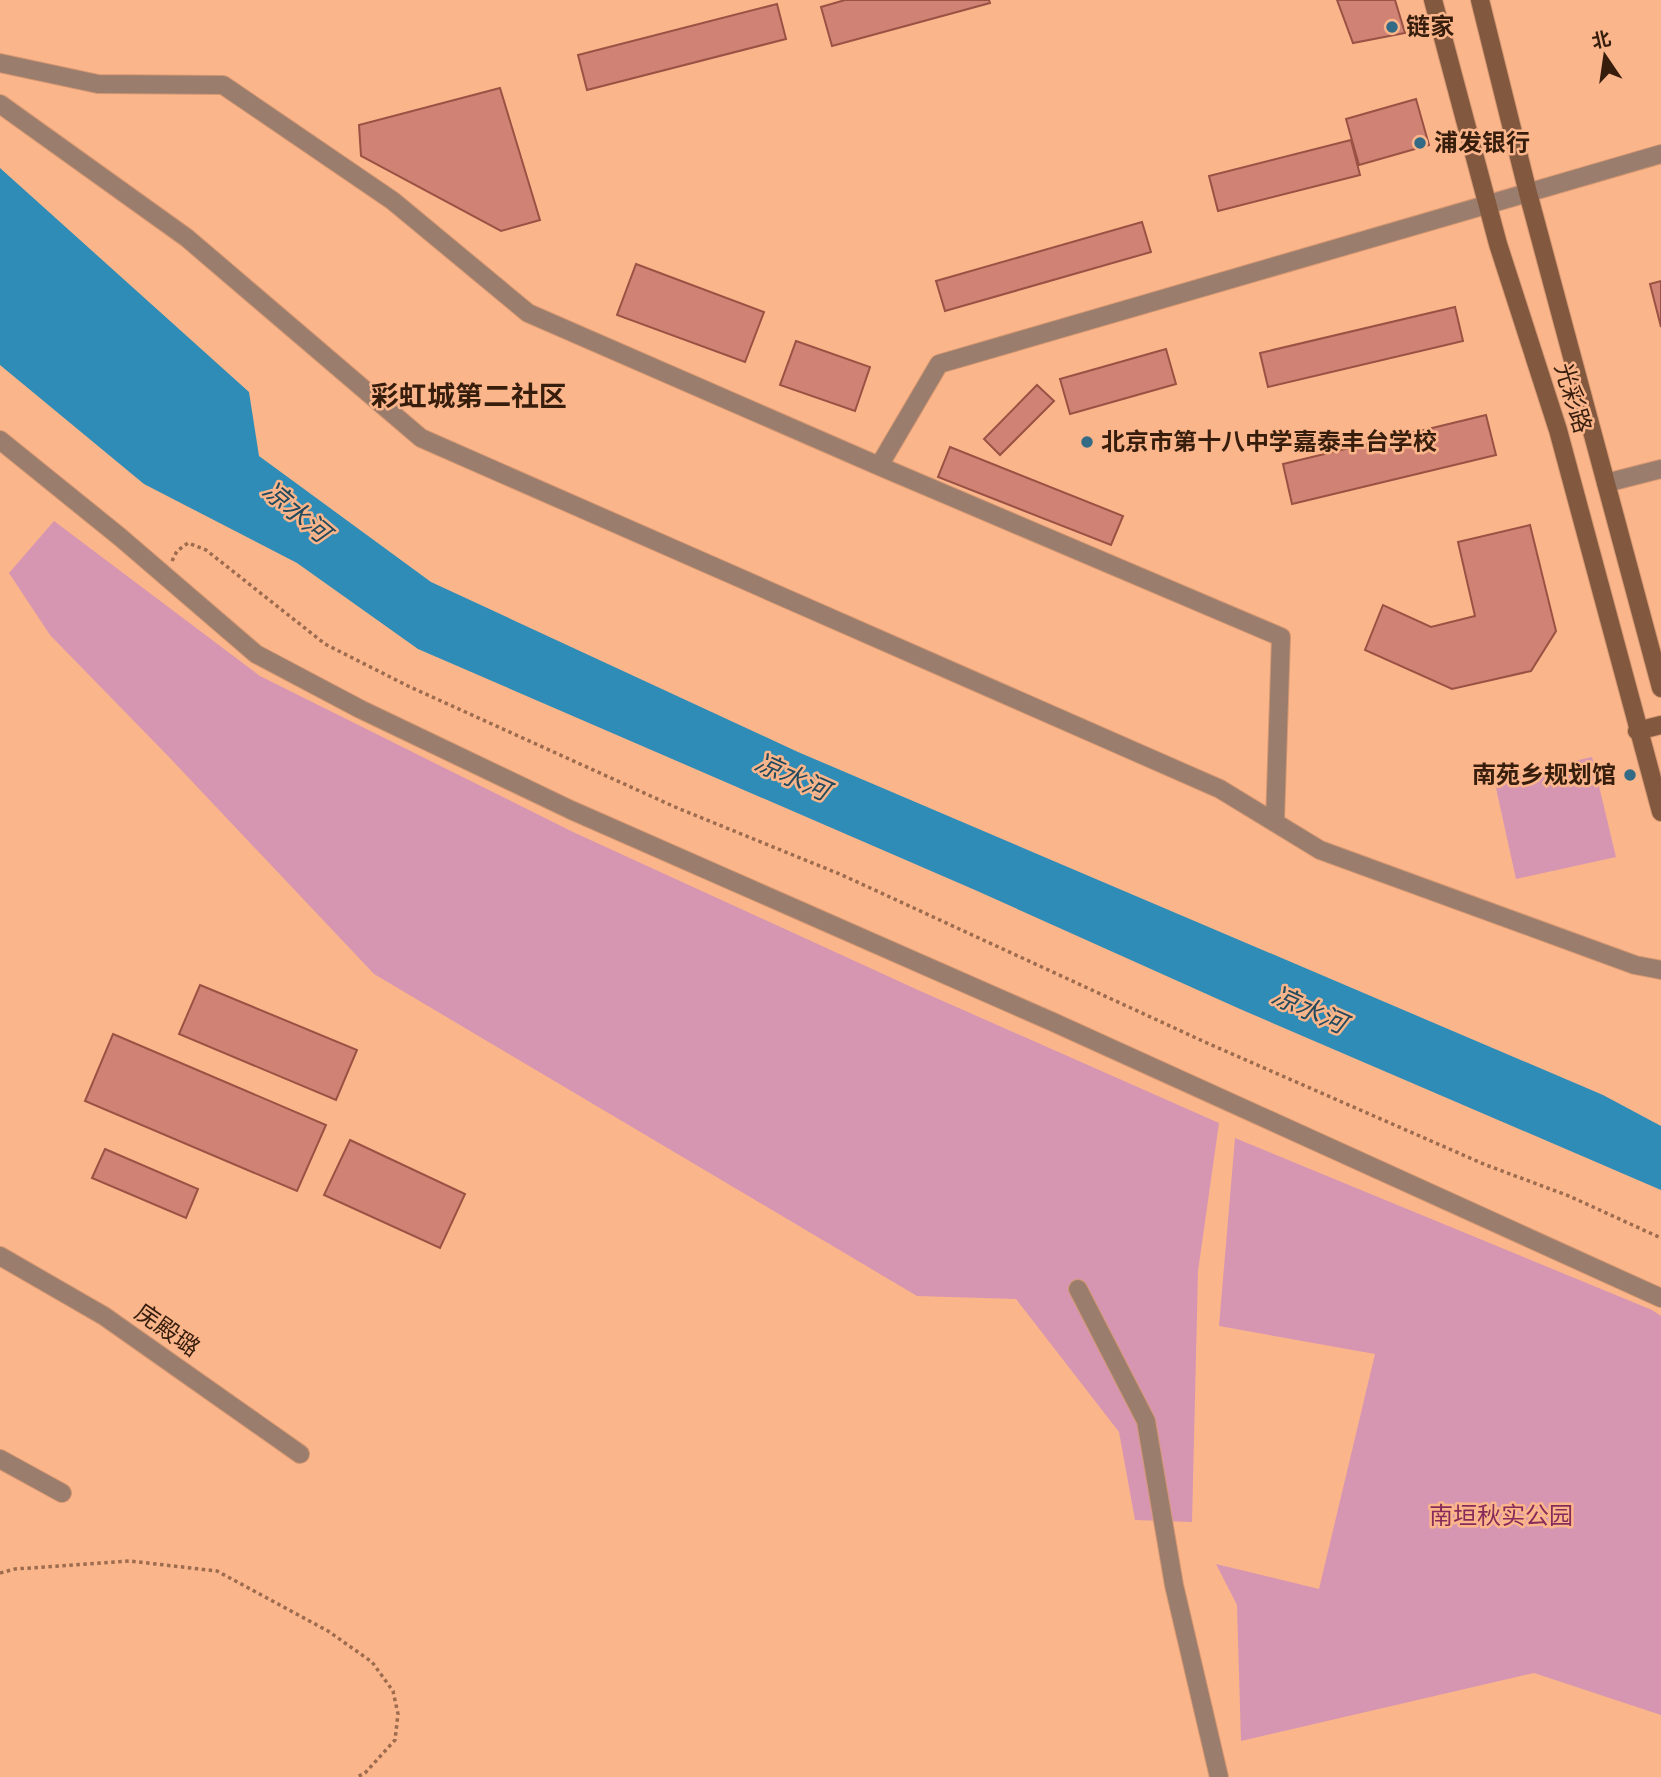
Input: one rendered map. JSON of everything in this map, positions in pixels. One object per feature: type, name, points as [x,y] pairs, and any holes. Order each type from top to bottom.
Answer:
[{"type":"main road","name":"光彩路","points":[[1433,0],[1487,205],[1558,430],[1661,812]]},
{"type":"main road","name":"光彩路","points":[[1479,0],[1661,688]]},
{"type":"main road","points":[[1637,731],[1661,725]]},
{"type":"street","points":[[0,62],[98,84],[223,85],[393,201],[527,313],[1282,637],[1275,822]]},
{"type":"street","points":[[0,104],[187,238],[422,438],[1220,789],[1320,850],[1622,961],[1661,970]]},
{"type":"street","points":[[879,466],[939,364],[1661,154]]},
{"type":"street","points":[[0,440],[165,575],[256,654],[360,709],[571,810],[1053,1022],[1661,1298]]},
{"type":"street","points":[[1606,483],[1661,469]]},
{"type":"street","name":"庑殿璐","points":[[0,1255],[104,1316],[300,1454]]},
{"type":"street","points":[[1078,1289],[1146,1421],[1174,1585],[1219,1777]]},
{"type":"street","points":[[0,1459],[62,1493]]},
{"type":"path","points":[[165,575],[177,551],[188,543],[206,550],[325,644],[408,686],[675,807],[842,876],[1245,1060],[1486,1165],[1569,1196],[1661,1238]]},
{"type":"path","points":[[0,1573],[15,1569],[130,1561],[217,1571],[328,1630],[372,1662],[393,1691],[398,1714],[394,1740],[365,1773],[358,1777]]},
{"type":"green space","points":[[54,521],[260,676],[573,832],[918,990],[1219,1123],[1198,1271],[1192,1522],[1135,1520],[1119,1432],[1016,1299],[917,1296],[374,974],[50,635],[9,573]]},
{"type":"green space","points":[[1592,757],[1616,857],[1516,879],[1494,779]]},
{"type":"green space","name":"南垣秋实公园","points":[[1235,1138],[1661,1316],[1661,1715],[1534,1673],[1241,1741],[1237,1605],[1216,1564],[1319,1589],[1375,1354],[1219,1326]]},
{"type":"water","name":"凉水河","points":[[0,168],[249,392],[259,456],[431,582],[798,752],[1603,1095],[1661,1126],[1661,1190],[418,649],[297,563],[144,484],[0,365]]},
{"type":"building","points":[[845,0],[989,0],[990,3],[832,46],[821,7]]},
{"type":"building","points":[[1337,0],[1395,0],[1405,33],[1353,43]]},
{"type":"building","points":[[777,4],[786,39],[587,90],[578,55]]},
{"type":"building","points":[[500,88],[540,220],[501,231],[361,156],[359,125]]},
{"type":"building","points":[[1416,99],[1429,145],[1359,165],[1346,119]]},
{"type":"building","points":[[1351,140],[1360,175],[1218,211],[1209,176]]},
{"type":"building","points":[[1142,222],[1151,252],[945,311],[936,281]]},
{"type":"building","points":[[636,264],[764,312],[745,362],[617,315]]},
{"type":"building","points":[[1661,281],[1661,327],[1650,284]]},
{"type":"building","points":[[1455,307],[1463,341],[1268,387],[1260,353]]},
{"type":"building","points":[[796,341],[870,367],[855,411],[780,385]]},
{"type":"building","points":[[1166,349],[1176,384],[1070,414],[1060,379]]},
{"type":"building","points":[[1037,385],[1054,401],[1000,455],[984,439]]},
{"type":"building","points":[[1486,415],[1496,455],[1292,504],[1283,464]]},
{"type":"building","points":[[950,447],[1123,516],[1111,545],[938,477]]},
{"type":"building","points":[[1530,525],[1556,631],[1531,671],[1452,689],[1365,650],[1383,605],[1431,627],[1475,616],[1458,542]]},
{"type":"building","points":[[200,985],[357,1050],[336,1100],[179,1034]]},
{"type":"building","points":[[113,1034],[326,1125],[297,1191],[85,1101]]},
{"type":"building","points":[[350,1140],[465,1194],[440,1248],[324,1195]]},
{"type":"building","points":[[105,1149],[198,1189],[186,1218],[92,1178]]},
{"type":"place","name":"链家","points":[[1392,27]]},
{"type":"place","name":"浦发银行","points":[[1420,143]]},
{"type":"place","name":"北京市第十八中学嘉泰丰台学校","points":[[1087,442]]},
{"type":"place","name":"南苑乡规划馆","points":[[1630,775]]},
{"type":"district","name":"彩虹城第二社区","points":[[469,396]]}]
